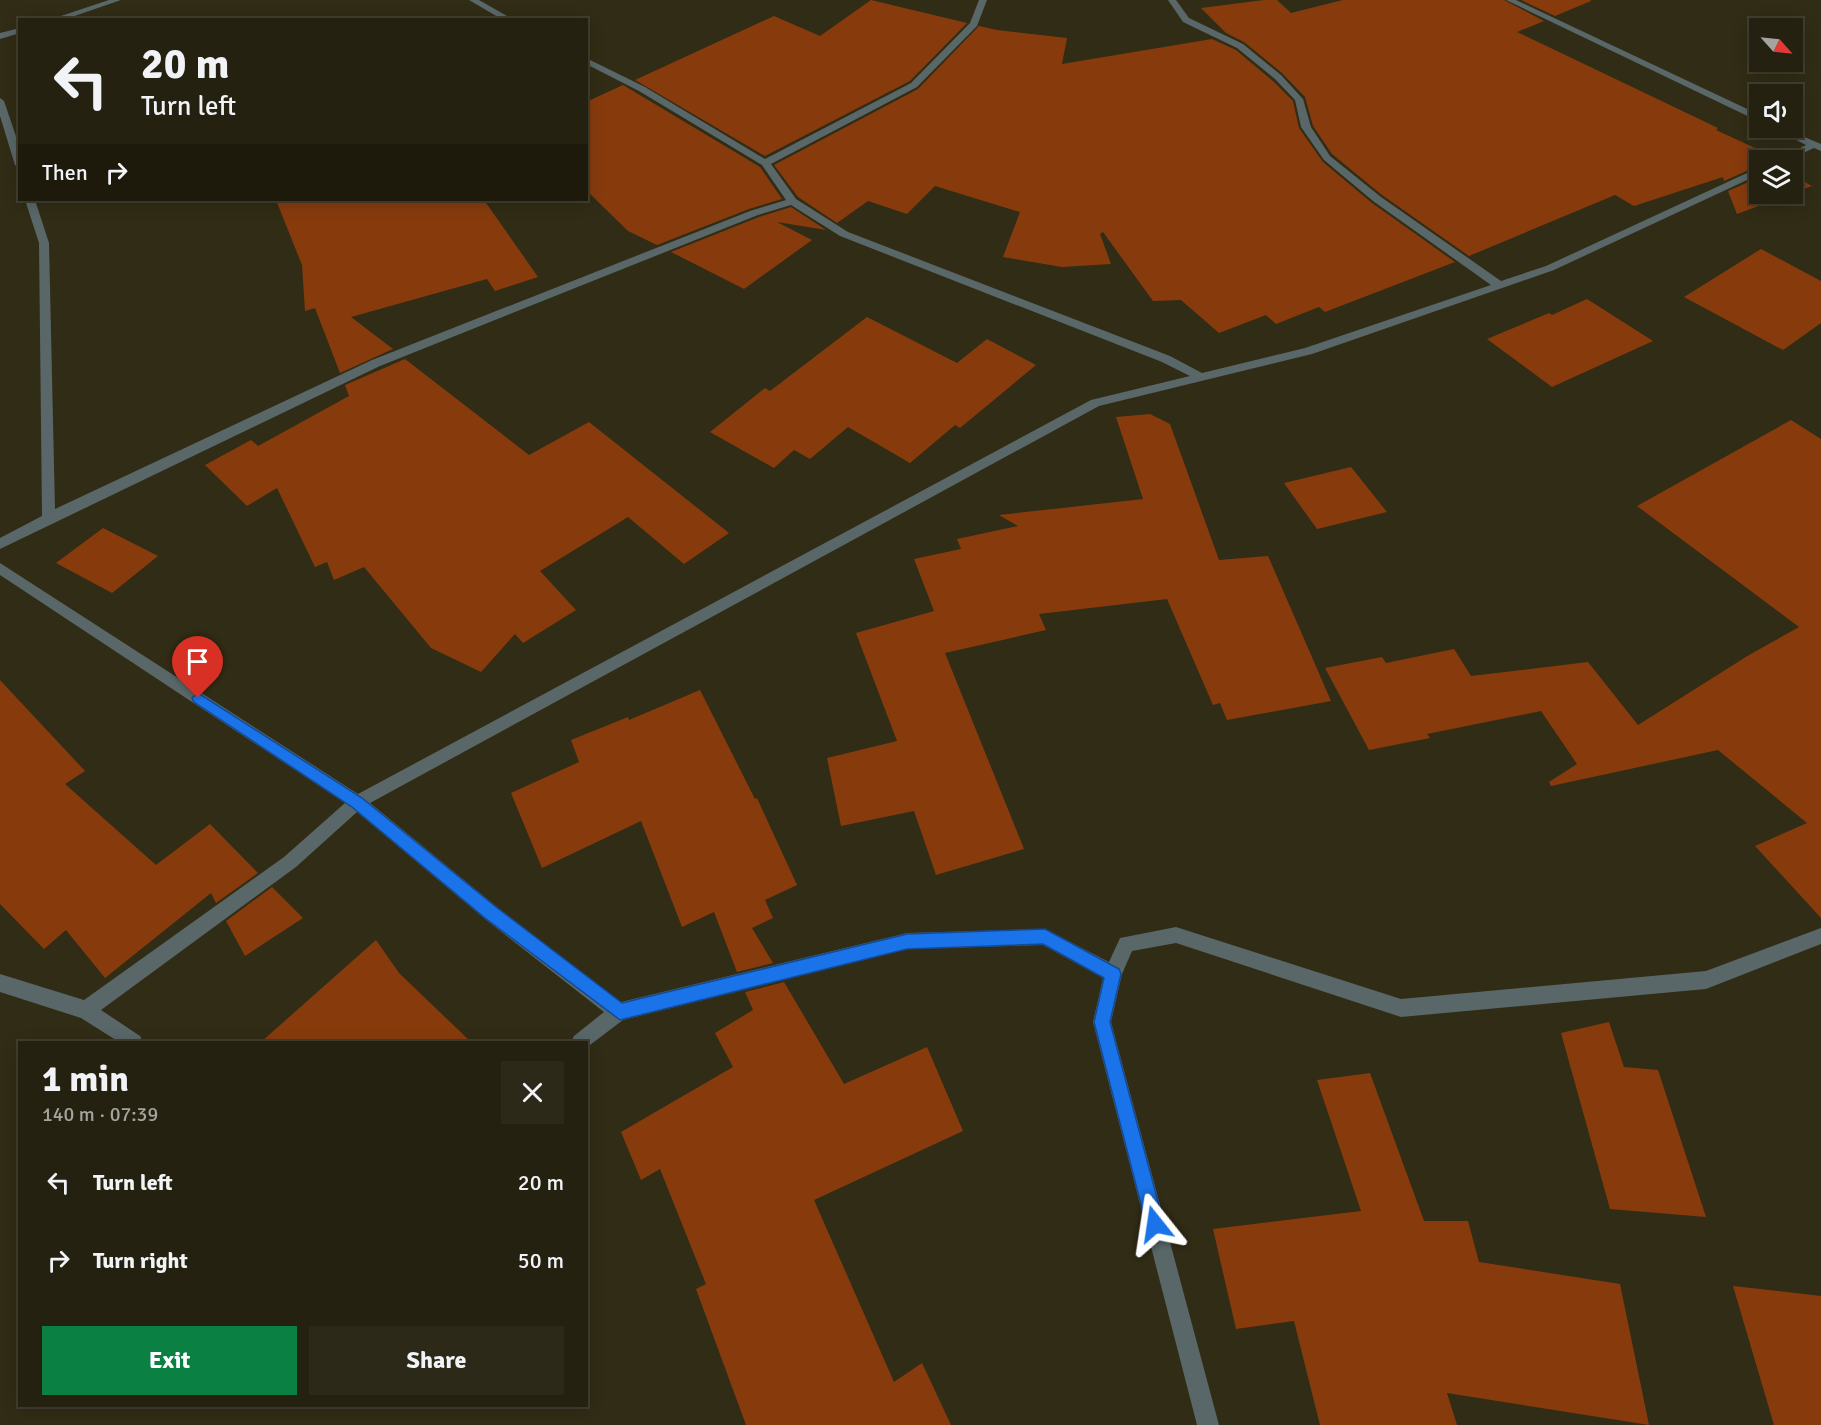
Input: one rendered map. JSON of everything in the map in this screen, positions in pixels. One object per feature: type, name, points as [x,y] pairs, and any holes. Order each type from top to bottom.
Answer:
[{"type":"street","points":[[59,18],[117,0]]},
{"type":"street","points":[[473,0],[506,18]]},
{"type":"street","points":[[765,163],[914,85],[974,24],[983,0]]},
{"type":"street","points":[[1172,0],[1186,20],[1240,46],[1278,76],[1299,99],[1306,127],[1327,158],[1377,199],[1499,285]]},
{"type":"street","points":[[1510,0],[1749,114]]},
{"type":"street","points":[[0,36],[18,31]]},
{"type":"street","points":[[588,61],[642,89],[765,163],[792,201],[844,234],[1166,359],[1201,377]]},
{"type":"street","points":[[0,101],[18,159]]},
{"type":"street","points":[[1800,138],[1818,146]]},
{"type":"street","points":[[1803,152],[1818,146]]},
{"type":"street","points":[[86,1010],[290,862],[357,802],[1095,403],[1308,351],[1550,268],[1749,175]]},
{"type":"street","points":[[30,201],[44,243],[50,518]]},
{"type":"street","points":[[0,544],[376,363],[754,213],[792,201]]},
{"type":"street","points":[[0,568],[357,802],[491,912],[620,1011]]},
{"type":"street","points":[[1208,1425],[1102,1022],[1113,974],[1126,944],[1176,934],[1401,1008],[1706,980],[1821,936]]},
{"type":"street","points":[[581,1041],[620,1011],[907,941],[1045,937],[1113,974]]},
{"type":"street","points":[[0,982],[86,1010],[132,1041]]},
{"type":"building","points":[[871,0],[967,23],[910,81],[765,156],[635,80],[774,16],[820,36]]},
{"type":"building","points":[[1277,0],[1291,13],[1343,0],[1504,0],[1544,21],[1517,32],[1755,148],[1749,150],[1749,170],[1724,181],[1723,177],[1634,206],[1615,195],[1469,256],[1382,195],[1332,154],[1313,126],[1305,97],[1282,73],[1244,42],[1226,33],[1201,8]]},
{"type":"building","points":[[1521,0],[1591,0],[1591,1],[1555,16]]},
{"type":"building","points":[[979,26],[1067,38],[1062,64],[1212,39],[1236,50],[1293,101],[1299,128],[1323,162],[1372,203],[1455,262],[1325,312],[1319,307],[1276,324],[1266,315],[1219,333],[1181,300],[1153,301],[1103,232],[1100,234],[1111,264],[1062,267],[1003,257],[1020,212],[935,186],[907,214],[868,201],[837,223],[798,197],[774,165],[918,89]]},
{"type":"building","points":[[623,85],[760,167],[782,199],[749,209],[657,245],[628,231],[588,192],[588,101]]},
{"type":"building","points":[[1803,181],[1812,186],[1803,189]]},
{"type":"building","points":[[1749,182],[1749,204],[1764,204],[1737,214],[1728,191]]},
{"type":"building","points":[[276,201],[485,201],[538,277],[495,291],[487,279],[351,317],[393,349],[340,373],[315,308],[305,311],[302,265]]},
{"type":"building","points":[[791,207],[826,230],[777,222],[812,240],[744,289],[671,252],[759,217]]},
{"type":"building","points":[[1761,249],[1821,281],[1821,323],[1783,350],[1684,297]]},
{"type":"building","points":[[1587,299],[1653,341],[1552,387],[1487,339],[1549,313],[1552,315]]},
{"type":"building","points":[[867,317],[957,363],[987,339],[1036,365],[960,428],[955,425],[910,463],[848,427],[810,459],[794,450],[774,468],[710,432],[765,388],[770,391]]},
{"type":"building","points":[[405,359],[529,455],[589,422],[729,533],[684,564],[628,517],[540,571],[576,610],[523,643],[515,634],[481,672],[431,648],[364,567],[334,580],[327,562],[315,567],[277,488],[247,506],[205,465],[251,440],[258,446],[349,396],[345,385]]},
{"type":"building","points":[[1150,414],[1170,424],[1219,560],[1268,556],[1331,701],[1227,720],[1220,703],[1213,705],[1167,599],[1039,614],[1046,630],[945,653],[1024,849],[936,875],[914,811],[841,826],[827,758],[897,741],[856,633],[934,611],[914,559],[961,549],[957,539],[1018,526],[999,515],[1143,499],[1116,417]]},
{"type":"building","points":[[1791,420],[1821,439],[1821,918],[1755,846],[1807,823],[1718,750],[1551,786],[1549,782],[1577,764],[1541,711],[1427,734],[1430,738],[1369,750],[1325,668],[1382,657],[1386,663],[1454,649],[1471,676],[1588,662],[1638,725],[1749,655],[1799,627],[1637,506]]},
{"type":"building","points":[[1351,467],[1387,512],[1317,529],[1284,483]]},
{"type":"building","points":[[103,528],[158,556],[112,593],[56,563]]},
{"type":"building","points":[[0,680],[85,771],[65,784],[156,865],[210,824],[258,873],[216,903],[211,893],[105,978],[66,930],[44,949],[0,904]]},
{"type":"building","points":[[700,690],[755,799],[757,798],[797,885],[765,900],[773,918],[752,928],[773,963],[737,972],[714,912],[682,927],[641,821],[542,868],[511,793],[579,762],[571,740],[628,717],[629,720]]},
{"type":"building","points":[[272,887],[303,918],[245,956],[226,921]]},
{"type":"building","points":[[376,940],[399,973],[470,1041],[262,1041]]},
{"type":"building","points":[[784,982],[844,1084],[927,1047],[963,1131],[814,1200],[894,1382],[922,1363],[951,1425],[746,1425],[696,1289],[706,1284],[660,1169],[641,1180],[621,1132],[733,1067],[715,1033],[753,1010],[745,992]]},
{"type":"building","points":[[1609,1022],[1624,1067],[1658,1070],[1706,1217],[1610,1209],[1561,1033]]},
{"type":"building","points":[[1370,1073],[1424,1221],[1468,1221],[1479,1262],[1620,1284],[1649,1425],[1447,1393],[1457,1425],[1320,1425],[1294,1321],[1236,1329],[1213,1229],[1361,1211],[1317,1080]]},
{"type":"building","points":[[1733,1286],[1821,1296],[1821,1425],[1774,1425]]},
{"type":"route","points":[[198,698],[357,802],[491,912],[620,1011],[907,941],[1045,937],[1113,974],[1102,1022],[1155,1224]]}]
